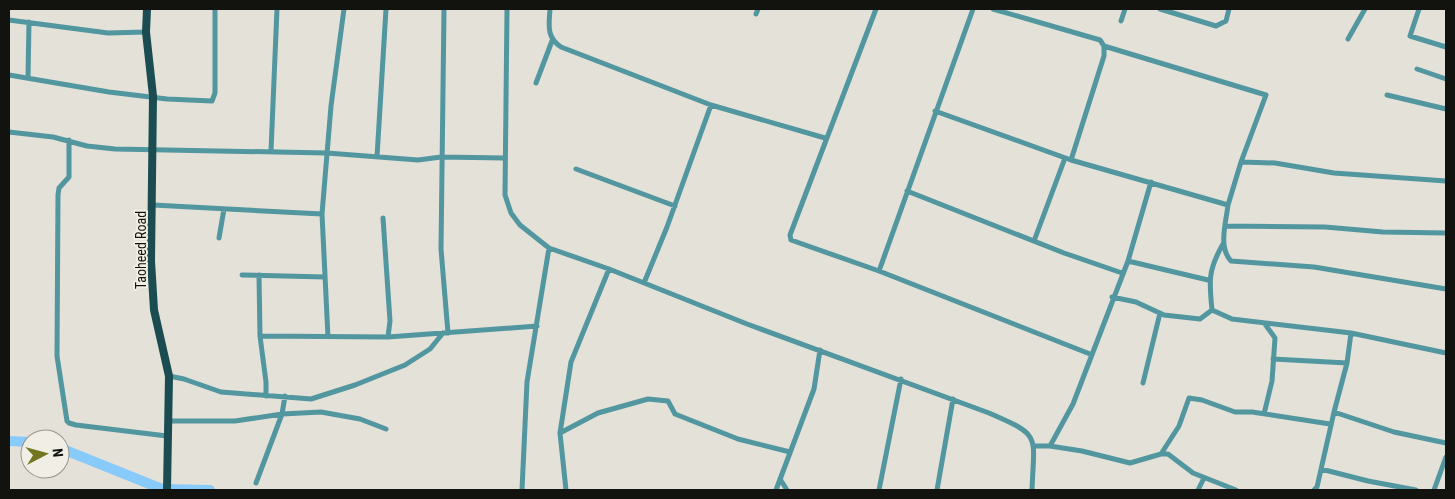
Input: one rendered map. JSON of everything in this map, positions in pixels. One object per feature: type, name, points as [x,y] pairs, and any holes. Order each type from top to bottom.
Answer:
[{"type":"main road","name":"Taoheed Road","points":[[147,9],[146,32],[153,96],[151,261],[154,310],[169,376],[167,490]]},
{"type":"street","points":[[9,75],[109,92],[212,101],[215,93],[215,9]]},
{"type":"street","points":[[271,151],[277,9]]},
{"type":"street","points":[[328,337],[322,214],[327,153],[344,9]]},
{"type":"street","points":[[377,157],[386,9]]},
{"type":"street","points":[[169,376],[184,379],[221,392],[314,398],[405,365],[430,349],[446,333],[441,249],[444,9]]},
{"type":"street","points":[[507,9],[505,195],[511,213],[520,225],[549,248],[953,399],[1023,428],[1031,436],[1034,446],[1032,490]]},
{"type":"street","points":[[550,9],[548,30],[552,41],[561,47],[711,105],[825,138]]},
{"type":"street","points":[[876,9],[825,138],[790,236],[791,240],[878,271],[1090,354]]},
{"type":"street","points":[[878,271],[973,9]]},
{"type":"street","points":[[993,9],[1100,40],[1104,46],[1104,56],[1071,160]]},
{"type":"street","points":[[1121,21],[1125,9]]},
{"type":"street","points":[[1160,9],[1216,26],[1226,21],[1229,9]]},
{"type":"street","points":[[1348,39],[1365,9]]},
{"type":"street","points":[[1419,9],[1410,36],[1446,47]]},
{"type":"street","points":[[9,20],[108,33],[146,32]]},
{"type":"street","points":[[28,78],[29,22]]},
{"type":"street","points":[[536,83],[552,41]]},
{"type":"street","points":[[1104,46],[1266,95],[1241,162],[1228,205],[1224,243],[1225,252],[1231,261],[1314,267],[1446,288]]},
{"type":"street","points":[[1417,69],[1446,78]]},
{"type":"street","points":[[1387,95],[1446,110]]},
{"type":"street","points":[[644,283],[711,105]]},
{"type":"street","points":[[935,110],[1071,160],[1228,205]]},
{"type":"street","points":[[9,132],[69,140],[87,146],[153,151],[271,151],[418,160],[441,157],[504,158]]},
{"type":"street","points":[[69,140],[69,178],[59,188],[58,195],[56,292],[57,356],[67,421],[69,424],[168,436]]},
{"type":"street","points":[[1034,241],[1065,158]]},
{"type":"street","points":[[1241,162],[1275,163],[1334,173],[1446,181]]},
{"type":"street","points":[[576,169],[674,206]]},
{"type":"street","points":[[1050,446],[1073,404],[1090,354],[1128,261],[1151,182]]},
{"type":"street","points":[[907,191],[1122,273]]},
{"type":"street","points":[[153,205],[322,214]]},
{"type":"street","points":[[219,238],[224,209]]},
{"type":"street","points":[[383,218],[390,321],[388,337]]},
{"type":"street","points":[[1226,226],[1325,227],[1383,232],[1446,233]]},
{"type":"street","points":[[1212,310],[1208,280],[1213,262],[1224,243]]},
{"type":"street","points":[[522,490],[527,382],[549,248]]},
{"type":"street","points":[[1128,261],[1208,280]]},
{"type":"street","points":[[566,490],[560,433],[571,362],[609,269]]},
{"type":"street","points":[[242,275],[325,277]]},
{"type":"street","points":[[259,275],[260,336],[266,396]]},
{"type":"street","points":[[1112,297],[1136,302],[1160,313],[1200,319],[1212,310]]},
{"type":"street","points":[[1212,310],[1232,319],[1351,333],[1446,353]]},
{"type":"street","points":[[1142,383],[1160,313]]},
{"type":"street","points":[[1264,414],[1272,381],[1275,338],[1265,324]]},
{"type":"street","points":[[260,336],[388,337],[537,326]]},
{"type":"street","points":[[1316,489],[1330,424],[1348,363],[1351,333]]},
{"type":"street","points":[[776,490],[814,390],[820,350]]},
{"type":"street","points":[[1273,359],[1348,363]]},
{"type":"street","points":[[880,490],[900,380]]},
{"type":"street","points":[[256,483],[282,414],[286,396]]},
{"type":"street","points":[[560,433],[598,413],[648,398],[668,401],[675,414],[738,439],[790,452]]},
{"type":"street","points":[[1161,454],[1179,426],[1189,398],[1235,412],[1264,414],[1330,424]]},
{"type":"street","points":[[938,490],[953,399]]},
{"type":"street","points":[[168,421],[235,421],[282,414],[322,412],[360,419],[386,429]]},
{"type":"street","points":[[1334,412],[1394,432],[1446,443]]},
{"type":"street","points":[[1034,446],[1050,446],[1130,463],[1161,454],[1174,458],[1193,473],[1236,490]]},
{"type":"street","points":[[1434,490],[1446,457]]},
{"type":"street","points":[[1321,468],[1368,481],[1416,490]]},
{"type":"street","points":[[1198,490],[1204,478]]},
{"type":"street","points":[[780,479],[787,490]]},
{"type":"waterway","points":[[9,441],[20,442]]},
{"type":"waterway","points":[[70,452],[162,489],[210,490]]}]
